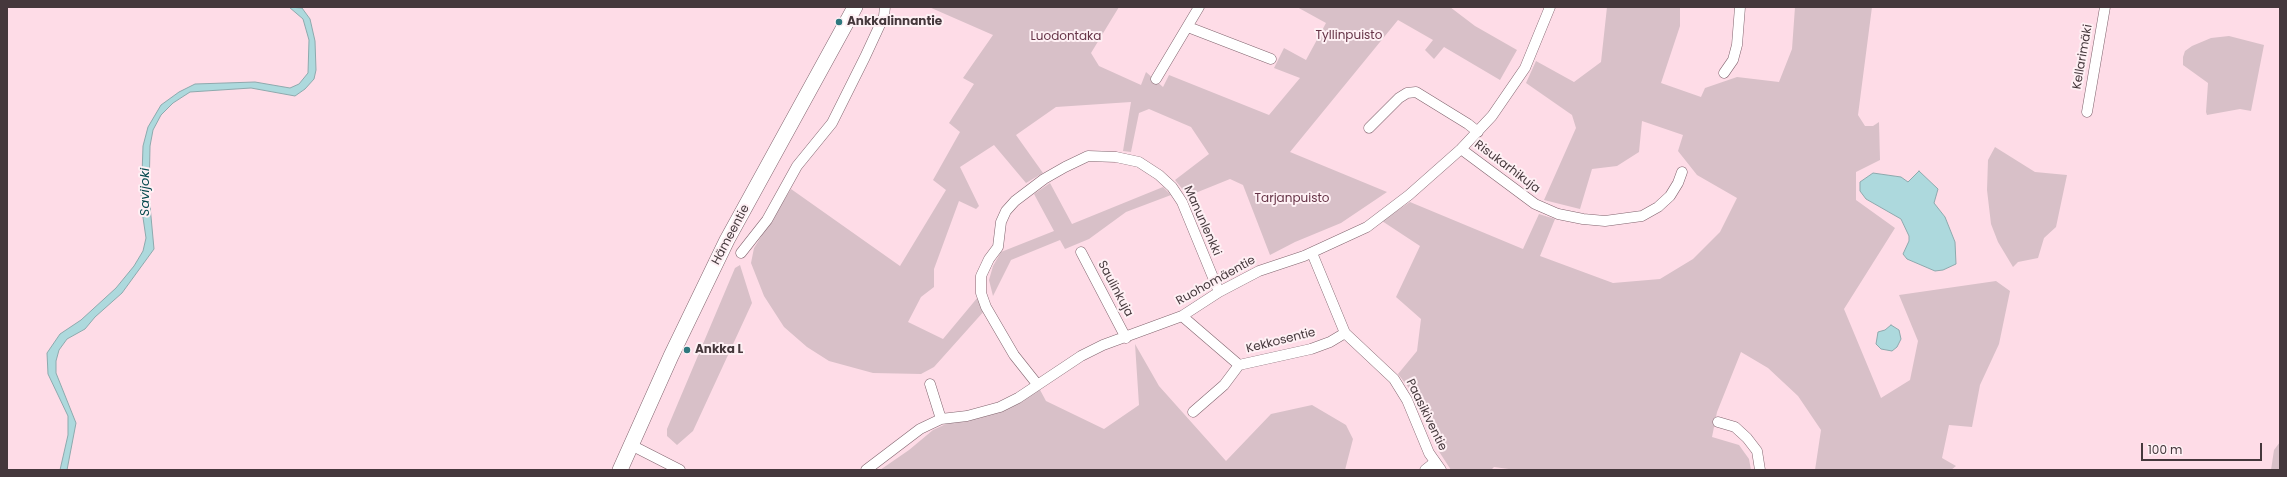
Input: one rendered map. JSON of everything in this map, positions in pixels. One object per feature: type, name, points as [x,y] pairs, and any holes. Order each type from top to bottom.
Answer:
[{"type":"highway","name":"Hämeentie","points":[[620,470],[671,356],[727,240],[855,7]]},
{"type":"street","points":[[741,253],[767,220],[797,166],[832,123],[884,16],[885,7]]},
{"type":"street","points":[[1156,79],[1199,7]]},
{"type":"street","name":"Ruohomäentie","points":[[866,470],[920,429],[941,419],[967,416],[1000,407],[1018,398],[1081,356],[1103,345],[1126,338],[1182,316],[1219,292],[1259,271],[1312,253],[1367,227],[1409,195],[1461,149],[1478,132],[1504,101],[1525,68],[1550,7]]},
{"type":"street","points":[[1724,73],[1733,60],[1737,45],[1740,7]]},
{"type":"street","name":"Kellarimäki","points":[[2087,112],[2105,7]]},
{"type":"street","points":[[1188,27],[1271,59]]},
{"type":"street","points":[[1369,128],[1399,98],[1407,93],[1416,92],[1478,132]]},
{"type":"street","name":"Risukarhikuja","points":[[1461,149],[1535,204],[1558,214],[1584,219],[1605,221],[1642,216],[1658,207],[1670,196],[1678,183],[1682,172]]},
{"type":"street","name":"Manunlenkki","points":[[1037,384],[1014,355],[986,307],[981,293],[981,276],[989,259],[998,247],[1001,222],[1006,211],[1044,179],[1065,166],[1088,156],[1116,157],[1139,162],[1159,175],[1172,187],[1182,202],[1219,292]]},
{"type":"street","name":"Saulinkuja","points":[[1081,252],[1126,338]]},
{"type":"street","name":"Paasikiventie","points":[[1312,253],[1345,332],[1394,378],[1407,400],[1438,466]]},
{"type":"street","points":[[1182,316],[1239,365]]},
{"type":"street","name":"Kekkosentie","points":[[1193,412],[1224,385],[1239,365],[1311,349],[1330,342],[1345,332]]},
{"type":"street","points":[[930,384],[941,419]]},
{"type":"street","points":[[1718,422],[1735,427],[1747,438],[1757,451],[1760,470]]},
{"type":"street","points":[[631,445],[680,470]]},
{"type":"street","points":[[1424,470],[1438,466]]},
{"type":"green space","points":[[929,7],[1119,7],[1091,53],[1099,66],[1141,85],[1146,72],[1163,87],[1169,75],[1269,115],[1300,78],[1274,68],[1284,48],[1306,60],[1326,23],[1297,7],[1450,7],[1475,26],[1517,50],[1500,80],[1444,47],[1434,59],[1425,50],[1433,40],[1398,20],[1290,152],[1387,192],[1341,223],[1295,242],[1270,255],[1243,185],[1230,179],[1188,196],[1175,180],[1209,154],[1191,127],[1149,109],[1139,113],[1131,152],[1123,151],[1131,102],[1056,107],[1016,135],[1043,173],[1026,183],[994,145],[960,167],[979,206],[976,209],[959,201],[934,269],[934,287],[921,297],[908,322],[943,339],[978,297],[985,310],[934,367],[921,374],[873,373],[829,361],[807,347],[784,327],[764,296],[751,263],[754,248],[791,189],[900,266],[946,190],[933,180],[960,132],[949,123],[974,84],[963,78],[993,35]]},
{"type":"green space","points":[[1607,7],[1680,7],[1680,26],[1661,83],[1701,97],[1705,88],[1737,77],[1779,82],[1792,49],[1795,7],[1872,7],[1858,115],[1865,126],[1873,126],[1879,122],[1880,160],[1856,172],[1856,200],[1895,228],[1844,309],[1881,398],[1910,380],[1918,341],[1899,295],[1996,281],[2010,291],[1999,344],[1980,385],[1972,427],[1949,425],[1942,458],[1956,466],[1951,470],[1815,470],[1821,430],[1798,396],[1768,368],[1741,352],[1717,412],[1712,437],[1739,445],[1749,459],[1751,470],[1516,470],[1494,467],[1491,470],[1451,470],[1438,450],[1415,396],[1398,374],[1417,351],[1421,319],[1396,297],[1420,246],[1382,221],[1410,202],[1523,249],[1539,214],[1555,219],[1540,256],[1613,283],[1660,279],[1693,259],[1720,232],[1737,198],[1697,175],[1678,151],[1683,135],[1642,121],[1639,152],[1617,166],[1592,169],[1580,209],[1544,200],[1576,128],[1572,115],[1526,83],[1536,61],[1574,82],[1601,62]]},
{"type":"green space","points":[[2229,36],[2264,45],[2251,111],[2240,109],[2207,115],[2208,83],[2183,65],[2183,57],[2185,51],[2192,46],[2211,38]]},
{"type":"green space","points":[[1995,147],[2035,172],[2067,175],[2056,227],[2044,238],[2038,258],[2018,262],[2013,267],[1998,242],[1991,224],[1987,190],[1988,160]]},
{"type":"green space","points":[[1050,183],[1072,224],[1163,187],[1171,195],[1126,212],[1089,239],[1065,249],[1060,240],[1011,260],[993,296],[989,280],[993,266],[1001,252],[1054,231],[1034,194]]},
{"type":"green space","points":[[740,265],[752,303],[693,431],[677,445],[667,436],[667,429],[735,268]]},
{"type":"green space","points":[[1135,344],[1159,386],[1226,461],[1271,414],[1312,405],[1346,425],[1353,439],[1345,470],[880,470],[909,450],[933,430],[948,423],[965,420],[1039,388],[1046,401],[1104,429],[1139,405]]},
{"type":"green space","points":[[2280,442],[2280,470],[2271,470],[2274,450]]},
{"type":"water","name":"Savijoki","points":[[289,7],[302,8],[310,19],[315,41],[316,70],[314,79],[305,89],[295,96],[251,88],[190,92],[173,103],[161,115],[153,130],[150,146],[149,195],[154,249],[122,293],[95,317],[85,329],[67,339],[59,350],[56,361],[56,373],[76,423],[67,470],[60,470],[68,435],[68,416],[48,374],[47,353],[60,334],[81,320],[116,288],[134,266],[143,251],[146,238],[141,204],[143,146],[148,127],[161,105],[179,92],[195,84],[255,82],[290,88],[299,84],[308,73],[309,40],[303,19]]},
{"type":"water","points":[[1919,171],[1938,189],[1934,203],[1945,217],[1955,242],[1956,264],[1943,270],[1935,271],[1907,259],[1903,254],[1909,241],[1909,236],[1901,219],[1866,199],[1860,191],[1860,182],[1873,173],[1901,177],[1908,182]]},
{"type":"water","points":[[1891,325],[1899,330],[1901,339],[1897,347],[1892,351],[1881,349],[1876,344],[1878,332],[1885,330]]},
{"type":"place","name":"Ankkalinnantie","points":[[839,22]]},
{"type":"place","name":"Ankka L","points":[[687,350]]},
{"type":"park label","name":"Tyllinpuisto","points":[[1349,36]]},
{"type":"park label","name":"Luodontaka","points":[[1066,37]]},
{"type":"park label","name":"Tarjanpuisto","points":[[1292,199]]}]
